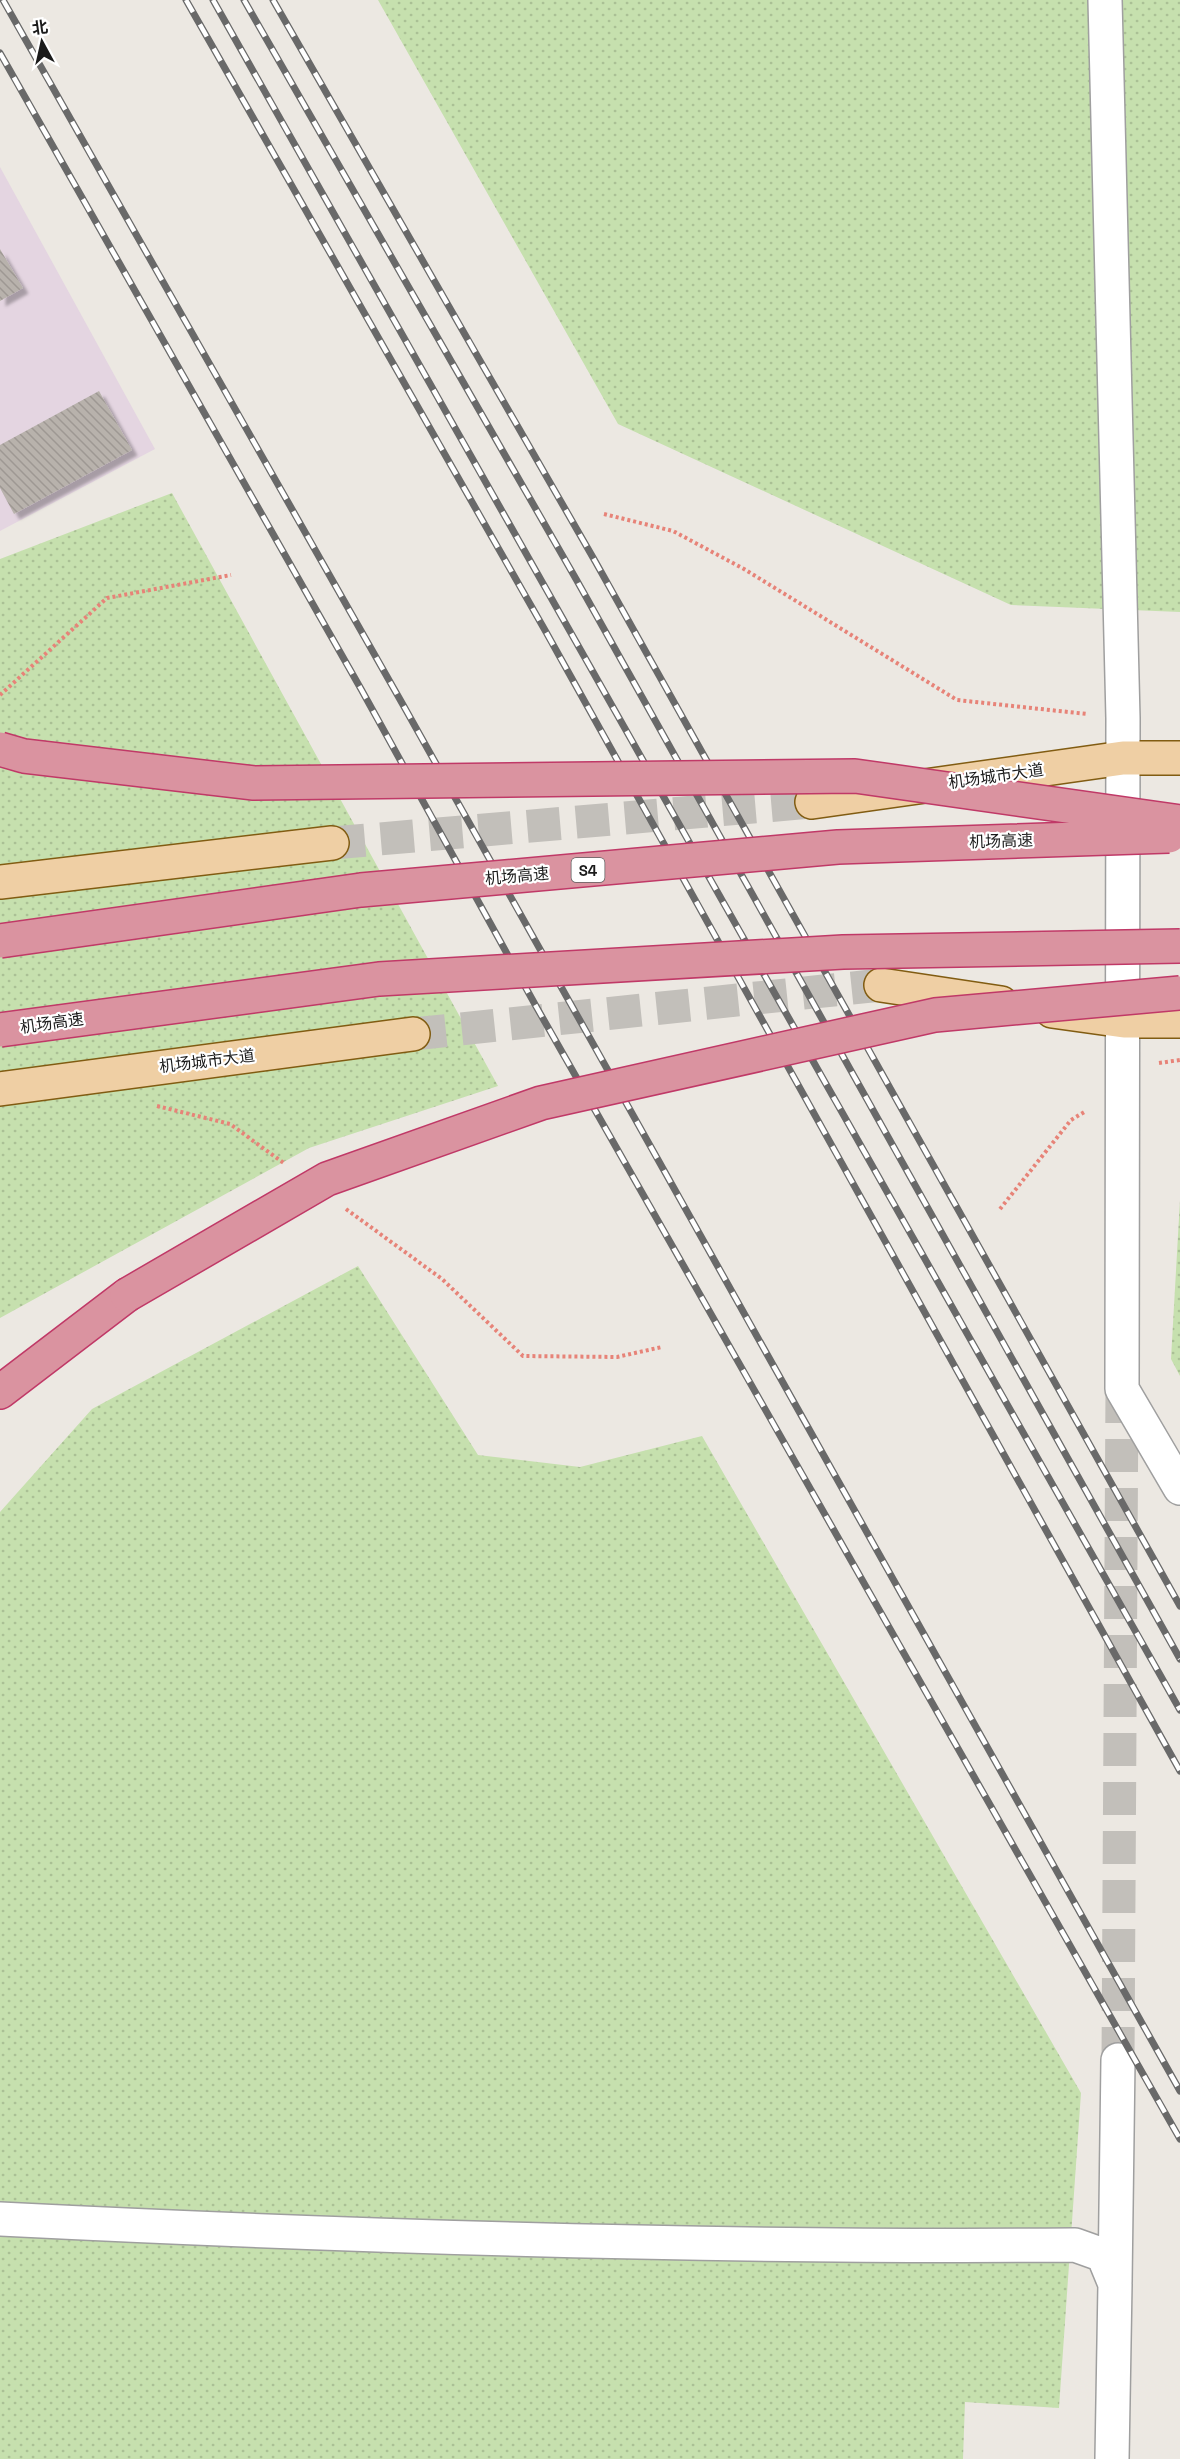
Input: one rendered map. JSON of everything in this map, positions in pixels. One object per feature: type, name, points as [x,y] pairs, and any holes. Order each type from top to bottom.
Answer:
[{"type":"highway","points":[[0,749],[24,756],[254,783],[855,776],[1180,822]]},
{"type":"highway","name":"机场高速","points":[[0,941],[361,890],[802,850],[849,846],[1180,836]]},
{"type":"highway","name":"机场高速","points":[[0,1030],[379,979],[843,952],[1180,946]]},
{"type":"highway","points":[[0,1392],[128,1295],[327,1179],[541,1103],[935,1015],[1180,993]]},
{"type":"main road","name":"机场城市大道","points":[[812,802],[1123,758],[1180,758]]},
{"type":"main road","points":[[0,882],[332,843]]},
{"type":"main road","points":[[881,985],[1124,1021],[1180,1020]]},
{"type":"main road","name":"机场城市大道","points":[[0,1089],[413,1034]]},
{"type":"street","points":[[1105,0],[1123,718],[1122,1389],[1180,1488]]},
{"type":"street","points":[[1112,2459],[1118,2060]]},
{"type":"street","points":[[0,2219],[230,2230],[866,2246],[1075,2244],[1103,2255],[1115,2284]]},
{"type":"path","points":[[604,514],[673,531],[744,569],[957,700],[1123,718]]},
{"type":"path","points":[[0,695],[107,598],[231,575]]},
{"type":"path","points":[[1000,1209],[1071,1120],[1123,1090],[1156,1063],[1180,1060]]},
{"type":"path","points":[[155,1105],[230,1124],[288,1166]]},
{"type":"path","points":[[345,1208],[442,1279],[523,1356],[617,1357],[662,1347]]},
{"type":"shaded area","points":[[0,167],[155,449],[0,531]]},
{"type":"green space","points":[[378,0],[1180,0],[1180,612],[1011,605],[618,424]]},
{"type":"green space","points":[[172,493],[498,1086],[309,1148],[0,1318],[0,559]]},
{"type":"green space","points":[[1180,1200],[1180,1376],[1171,1359]]},
{"type":"green space","points":[[358,1266],[478,1455],[580,1467],[702,1436],[1081,2093],[1059,2408],[965,2402],[963,2459],[0,2459],[0,1512],[92,1409]]},
{"type":"building","points":[[0,249],[23,288],[0,301]]},
{"type":"building","points":[[99,391],[132,450],[14,514],[0,488],[0,445]]},
{"type":"tunnel","points":[[332,843],[812,802]]},
{"type":"tunnel","points":[[413,1034],[881,985]]},
{"type":"tunnel","points":[[1118,2060],[1122,1389]]},
{"type":"railway","points":[[3,0],[402,703],[1180,2091]]},
{"type":"railway","points":[[186,0],[546,632],[1180,1771]]},
{"type":"railway","points":[[213,0],[1180,1710]]},
{"type":"railway","points":[[244,0],[576,579],[1180,1659]]},
{"type":"railway","points":[[273,0],[595,561],[1180,1606]]},
{"type":"railway","points":[[0,53],[361,689],[537,1008],[1180,2139]]}]
